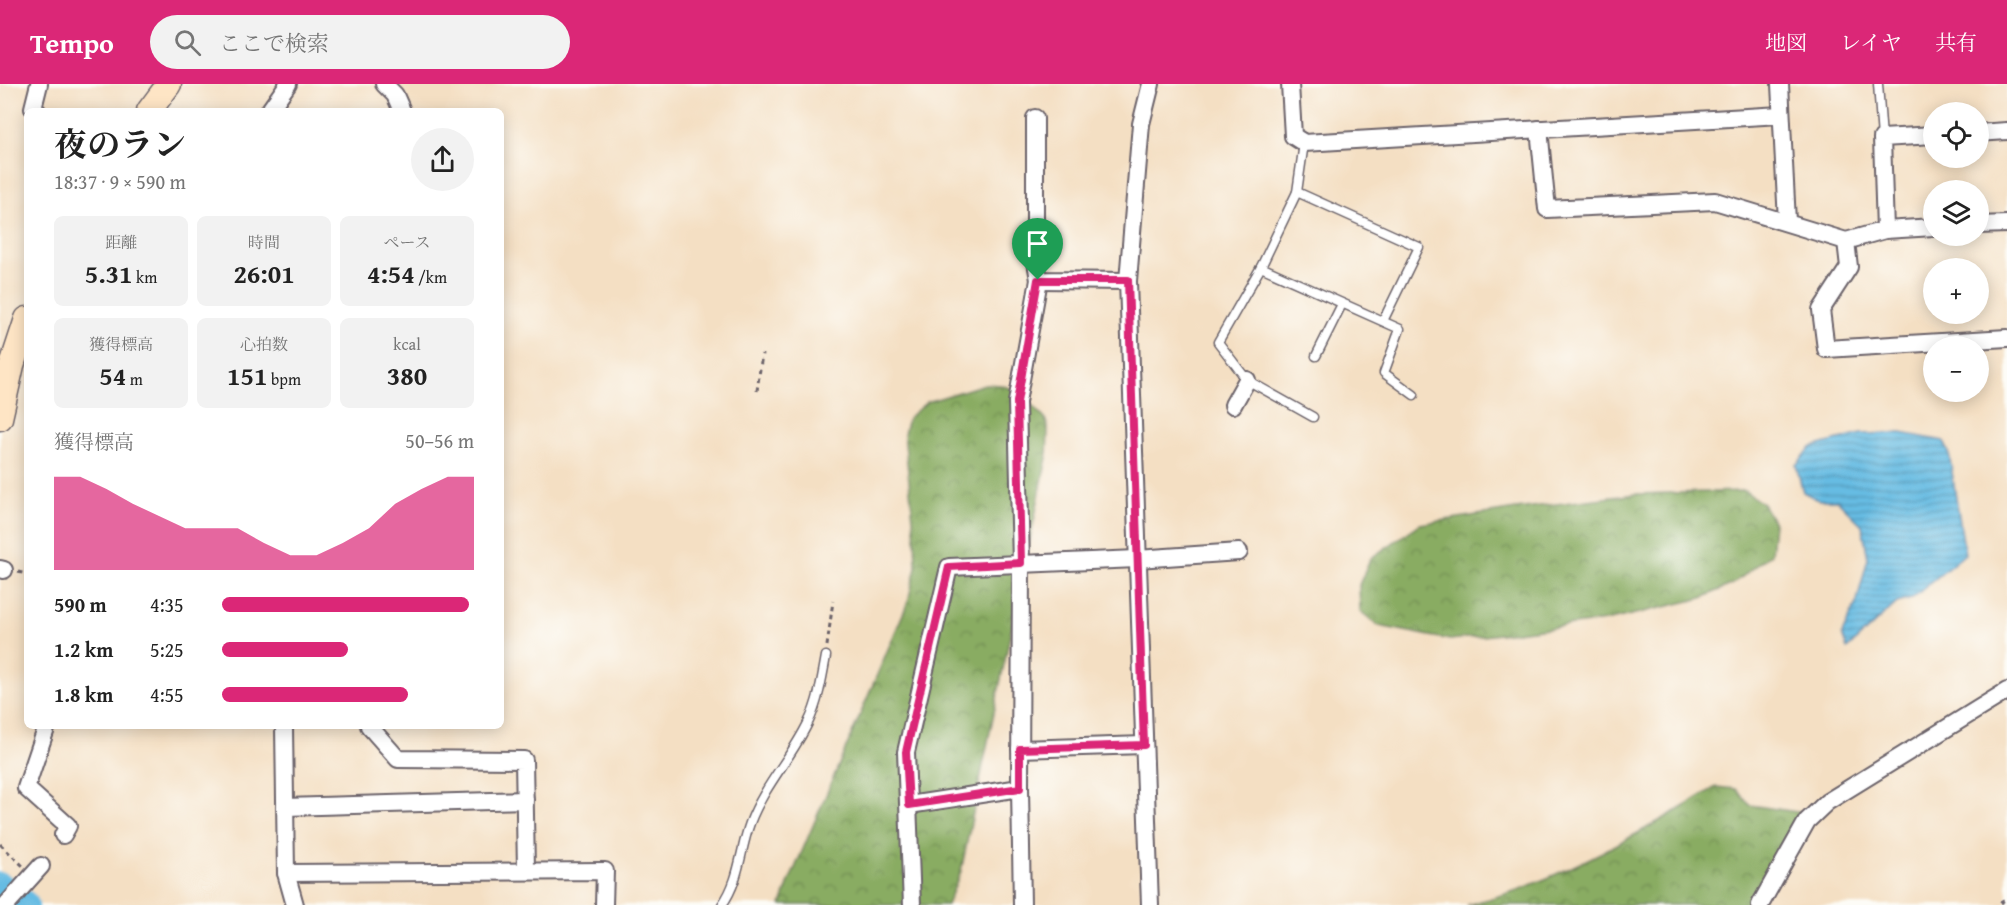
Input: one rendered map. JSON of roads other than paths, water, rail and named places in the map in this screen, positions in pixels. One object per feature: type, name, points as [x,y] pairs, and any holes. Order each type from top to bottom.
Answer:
[{"type":"street","points":[[33,108],[39,84]]},
{"type":"street","points":[[151,108],[170,84]]},
{"type":"street","points":[[271,108],[288,84]]},
{"type":"street","points":[[384,84],[395,95],[401,108]]},
{"type":"street","points":[[1150,84],[1141,124],[1128,280],[1150,905]]},
{"type":"street","points":[[1290,84],[1293,136],[1304,143],[1782,115]]},
{"type":"street","points":[[1780,84],[1787,222]]},
{"type":"street","points":[[1022,905],[1021,563],[1017,402],[1038,280],[1035,256],[1035,118]]},
{"type":"street","points":[[1539,129],[1547,209],[1715,201],[1846,241],[1886,230],[1923,228]]},
{"type":"street","points":[[1989,132],[2007,131]]},
{"type":"street","points":[[1886,230],[1882,138],[1923,136]]},
{"type":"street","points":[[1989,225],[2007,224]]},
{"type":"street","points":[[1846,241],[1849,267],[1821,310],[1826,349],[2007,338]]},
{"type":"street","points":[[1038,280],[1128,280]]},
{"type":"street","points":[[0,418],[12,365],[24,328]]},
{"type":"street","points":[[1233,405],[1247,380]]},
{"type":"street","points":[[912,905],[906,752],[949,567],[1239,552]]},
{"type":"street","points":[[1760,905],[1807,821],[1827,802],[2007,692]]},
{"type":"street","points":[[46,729],[26,788],[68,826],[63,835]]},
{"type":"street","points":[[284,729],[285,873],[295,905]]},
{"type":"street","points":[[372,729],[398,759],[524,760],[526,870]]},
{"type":"street","points":[[1020,749],[1144,745]]},
{"type":"street","points":[[909,805],[1020,788]]},
{"type":"street","points":[[285,807],[525,800]]},
{"type":"street","points":[[6,905],[36,871]]},
{"type":"street","points":[[285,873],[605,871],[604,905]]},
{"type":"lane","points":[[1878,84],[1882,138]]},
{"type":"lane","points":[[1304,143],[1297,192],[1262,267],[1218,342],[1247,380],[1313,417]]},
{"type":"lane","points":[[1297,192],[1419,247],[1383,321]]},
{"type":"lane","points":[[1262,267],[1400,329],[1384,373],[1414,395]]},
{"type":"lane","points":[[1316,357],[1342,304]]},
{"type":"lane","points":[[722,905],[728,897],[741,863],[750,824],[764,792],[808,723],[821,688],[826,656]]},
{"type":"water","points":[[1901,433],[1944,441],[1949,453],[1965,554],[1911,599],[1897,603],[1847,649],[1842,634],[1857,601],[1868,558],[1862,525],[1837,500],[1818,500],[1803,492],[1796,465],[1812,447],[1861,434]]},
{"type":"waterway","points":[[0,886],[25,905]]}]
